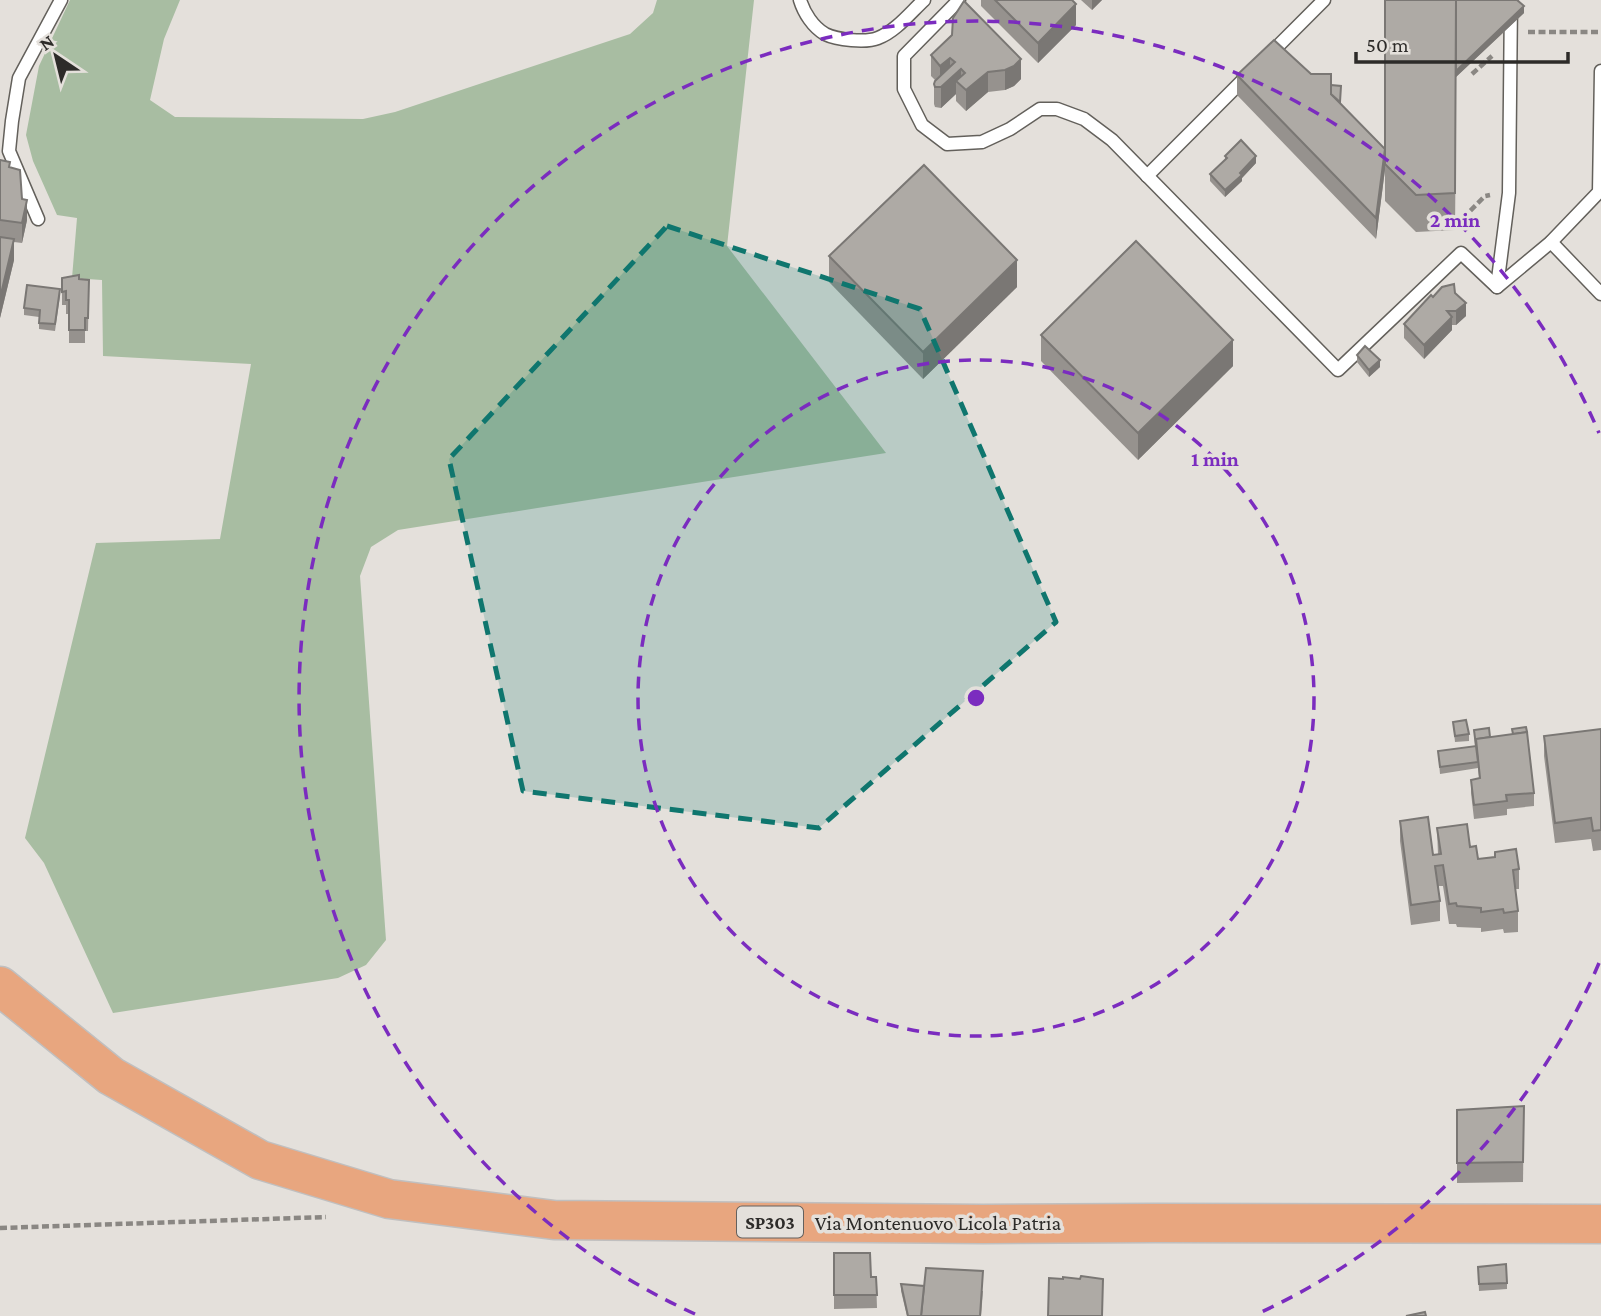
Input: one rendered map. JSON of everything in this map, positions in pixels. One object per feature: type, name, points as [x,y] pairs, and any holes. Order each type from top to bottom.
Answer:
[{"type":"main road","name":"Via Montenuovo Licola Patria","points":[[0,986],[111,1076],[260,1160],[389,1199],[554,1220],[983,1224],[1601,1224]]},
{"type":"lane","points":[[38,219],[9,151],[12,121],[19,78],[61,0]]},
{"type":"lane","points":[[800,0],[804,14],[826,34],[859,42],[877,39],[891,31],[924,0]]},
{"type":"lane","points":[[959,0],[904,56],[904,89],[922,125],[947,144],[982,142],[1010,129],[1040,109],[1057,109],[1084,119],[1112,140],[1338,370],[1461,253],[1497,287]]},
{"type":"lane","points":[[1147,176],[1324,0]]},
{"type":"lane","points":[[1497,287],[1509,193],[1511,0]]},
{"type":"lane","points":[[1497,287],[1551,242],[1599,192],[1601,71]]},
{"type":"lane","points":[[1551,242],[1601,294]]},
{"type":"path","points":[[1510,32],[1601,32]]},
{"type":"path","points":[[1463,218],[1485,196],[1509,193]]},
{"type":"path","points":[[0,1228],[333,1217],[356,1189]]},
{"type":"highlighted area","points":[[667,226],[920,309],[1056,622],[819,828],[523,791],[449,459]]},
{"type":"green space","points":[[70,0],[180,0],[164,39],[150,100],[175,117],[363,119],[395,112],[630,34],[653,13],[657,0],[754,0],[727,246],[886,453],[398,530],[371,547],[360,576],[386,940],[366,965],[338,978],[113,1013],[44,863],[25,838],[96,543],[220,539],[251,364],[103,356],[102,280],[72,278],[77,218],[57,215],[33,161],[26,135],[39,66]]},
{"type":"building","points":[[995,0],[1072,0],[1076,4],[1038,43]]},
{"type":"building","points":[[1385,0],[1456,0],[1455,193],[1416,195],[1385,164]]},
{"type":"building","points":[[1456,0],[1517,0],[1524,6],[1456,71]]},
{"type":"building","points":[[964,1],[1021,59],[1005,70],[988,72],[966,90],[956,81],[965,73],[961,69],[941,87],[935,87],[935,81],[955,62],[950,58],[940,66],[931,55],[952,35],[953,18]]},
{"type":"building","points":[[1274,40],[1311,74],[1331,74],[1331,94],[1385,149],[1376,218],[1237,75]]},
{"type":"building","points":[[1331,85],[1341,86],[1340,102],[1331,94]]},
{"type":"building","points":[[1241,140],[1256,156],[1240,173],[1242,175],[1225,190],[1210,174]]},
{"type":"building","points":[[0,160],[10,162],[9,167],[20,170],[22,199],[27,200],[22,223],[0,220]]},
{"type":"building","points":[[924,165],[1017,260],[923,352],[829,256]]},
{"type":"building","points":[[0,237],[14,239],[0,298]]},
{"type":"building","points":[[1136,241],[1233,340],[1138,433],[1041,335]]},
{"type":"building","points":[[79,275],[79,279],[89,280],[88,318],[85,318],[85,330],[69,330],[69,300],[66,300],[66,291],[62,292],[62,278]]},
{"type":"building","points":[[1454,284],[1455,293],[1466,303],[1456,311],[1447,311],[1452,317],[1424,345],[1404,324],[1431,295],[1433,297],[1442,287]]},
{"type":"building","points":[[27,285],[60,289],[55,324],[39,323],[40,310],[24,308]]},
{"type":"building","points":[[1365,346],[1380,360],[1369,370],[1357,355]]},
{"type":"building","points":[[1466,720],[1469,734],[1455,736],[1453,722]]},
{"type":"building","points":[[1526,727],[1527,732],[1513,734],[1512,729]]},
{"type":"building","points":[[1489,728],[1490,737],[1476,739],[1476,746],[1474,730]]},
{"type":"building","points":[[1601,729],[1601,830],[1593,831],[1591,818],[1555,823],[1544,736]]},
{"type":"building","points":[[1527,732],[1534,793],[1506,795],[1507,801],[1474,805],[1471,780],[1480,778],[1476,739]]},
{"type":"building","points":[[1476,746],[1478,762],[1440,767],[1438,751]]},
{"type":"building","points":[[1428,817],[1433,855],[1441,854],[1437,828],[1467,824],[1470,847],[1476,846],[1478,859],[1495,857],[1495,852],[1516,849],[1519,869],[1513,870],[1518,911],[1504,913],[1503,909],[1481,912],[1481,908],[1449,904],[1443,865],[1435,866],[1440,901],[1411,905],[1400,821]]},
{"type":"building","points":[[1524,1106],[1523,1162],[1457,1163],[1457,1110]]},
{"type":"building","points":[[834,1253],[870,1253],[871,1277],[876,1277],[877,1295],[834,1295]]},
{"type":"building","points":[[1506,1264],[1507,1283],[1479,1284],[1478,1267]]},
{"type":"building","points":[[926,1268],[983,1271],[980,1316],[921,1316]]},
{"type":"building","points":[[1081,1276],[1103,1279],[1102,1316],[1048,1316],[1049,1278],[1080,1279]]},
{"type":"building","points":[[901,1284],[924,1286],[921,1316],[908,1316]]},
{"type":"building","points":[[1425,1312],[1426,1316],[1406,1316]]}]
